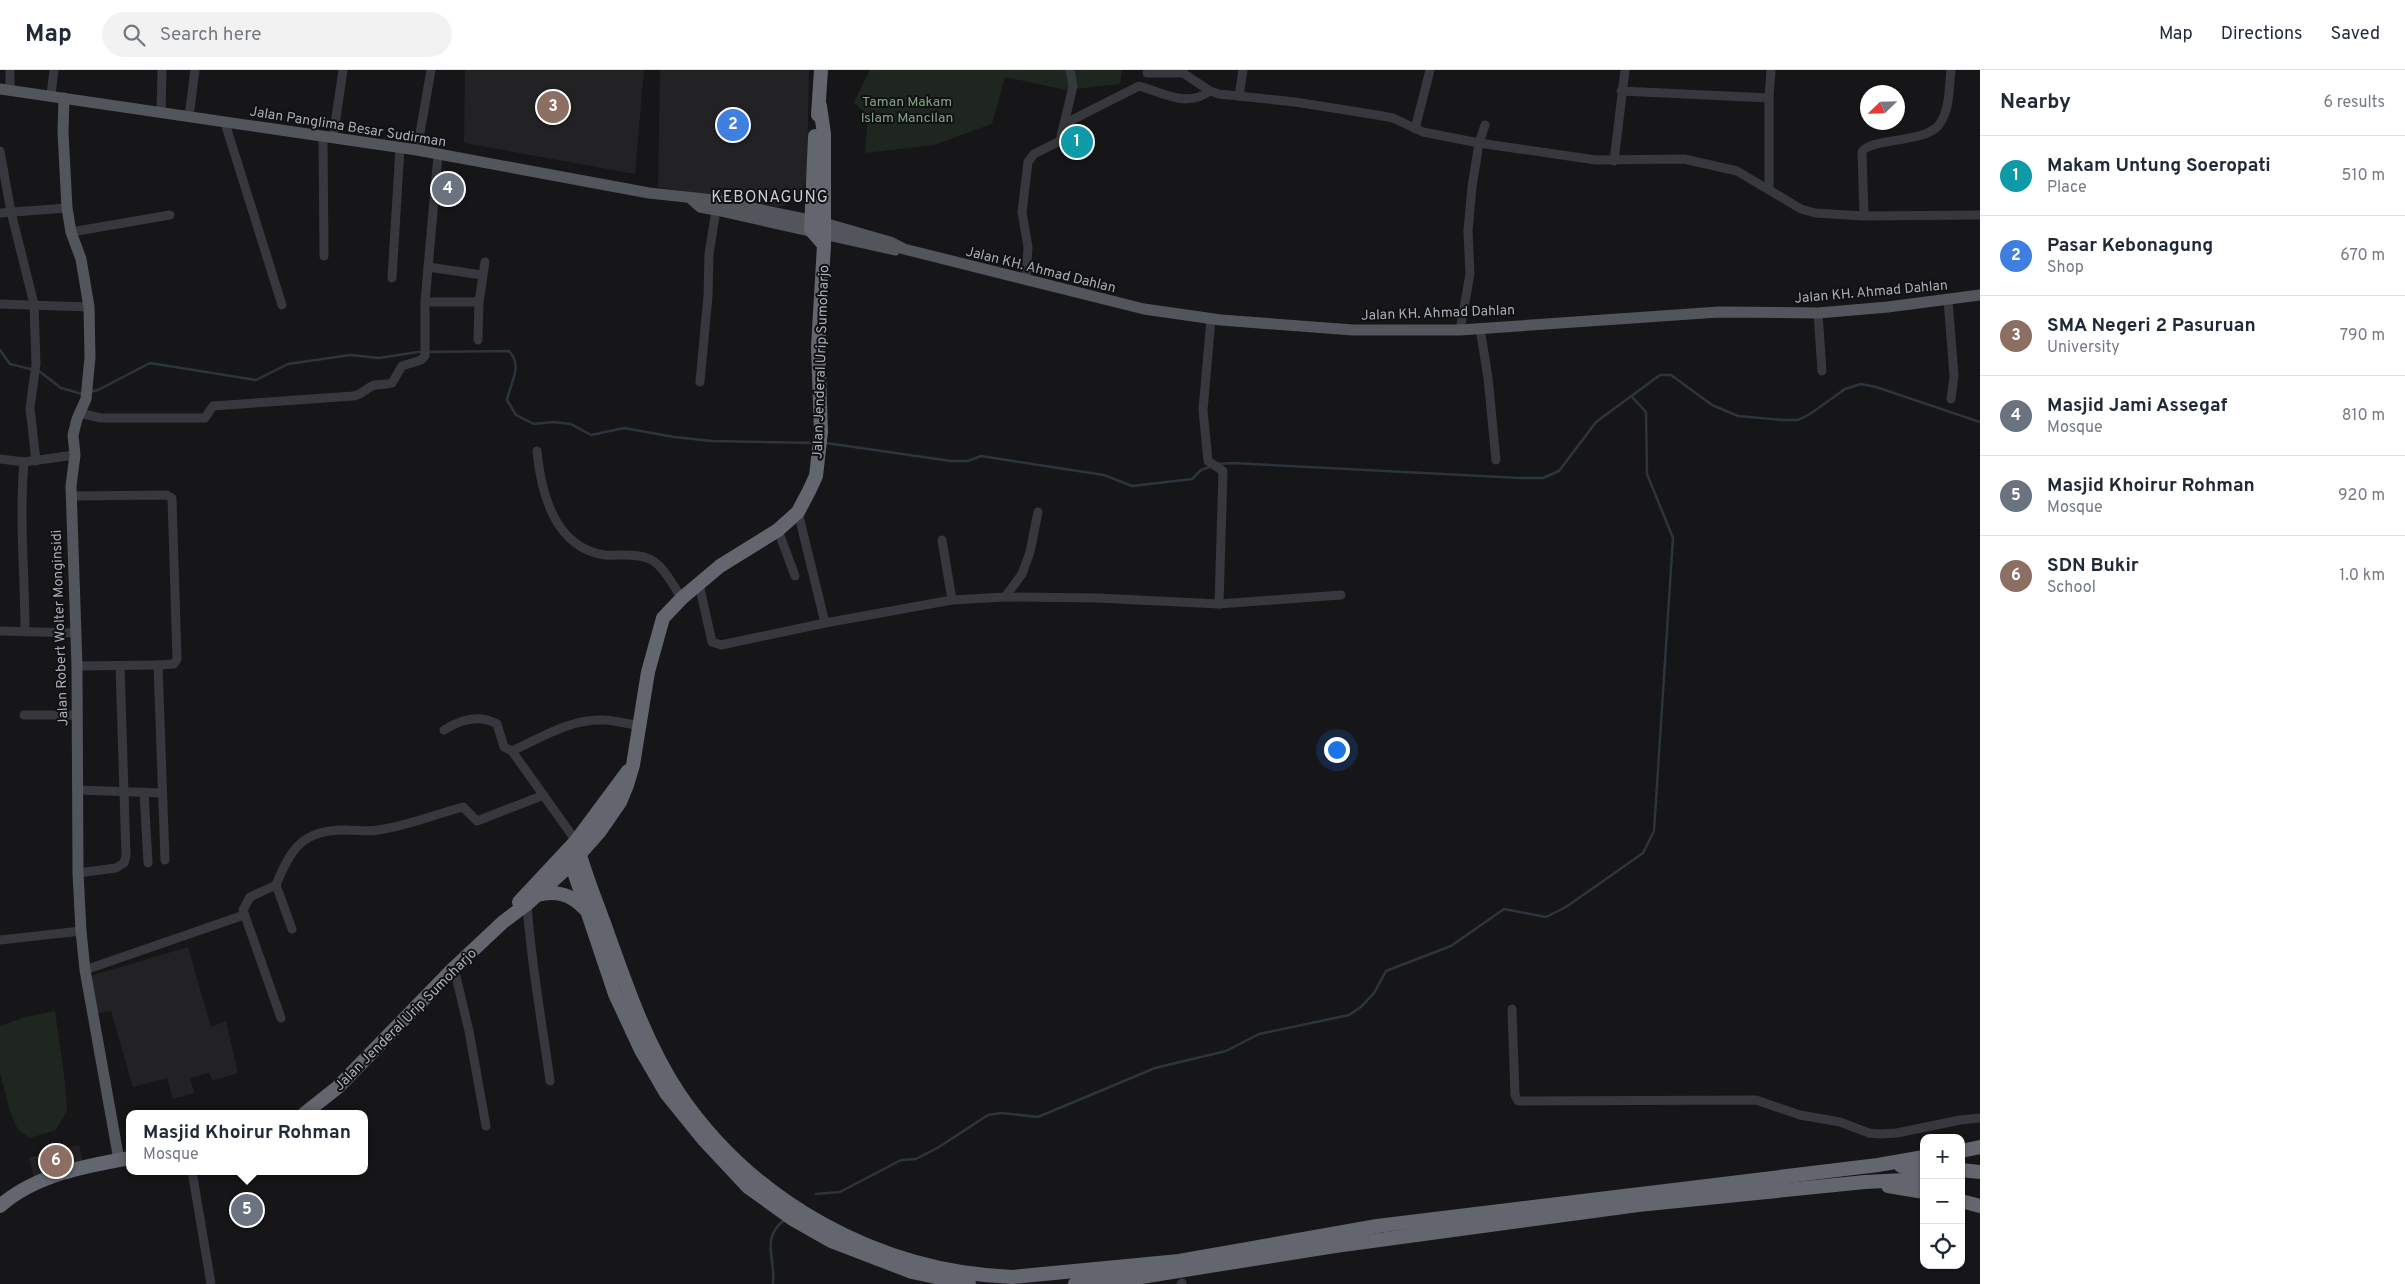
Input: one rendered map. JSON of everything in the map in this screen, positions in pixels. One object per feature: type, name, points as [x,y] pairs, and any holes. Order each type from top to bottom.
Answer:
[{"type":"highway","name":"Jalan Jenderal Urip Sumoharjo","points":[[504,922],[534,885],[600,831],[620,802],[633,765],[648,672],[658,629],[663,618],[682,598],[720,566],[778,530],[798,512],[816,476],[821,432],[818,347],[819,230],[815,133],[820,106],[821,70]]},
{"type":"highway","name":"Jalan Jenderal Urip Sumoharjo","points":[[309,1110],[338,1087],[454,968],[504,922],[532,900],[573,853],[633,765]]},
{"type":"highway","points":[[588,882],[591,861],[600,831]]},
{"type":"highway","points":[[573,853],[588,882],[624,979],[658,1058],[678,1092],[718,1142],[751,1174],[796,1209],[857,1241],[933,1268],[985,1276],[1012,1277],[1179,1262],[1377,1226],[1878,1165],[1920,1158]]},
{"type":"highway","points":[[573,853],[585,909],[615,994],[641,1050],[666,1092],[704,1140],[748,1187],[794,1220],[831,1241],[912,1272],[969,1284]]},
{"type":"highway","points":[[532,900],[557,892],[577,901],[585,909]]},
{"type":"highway","points":[[1965,1149],[1980,1147]]},
{"type":"highway","points":[[0,1206],[11,1196],[44,1179],[124,1159]]},
{"type":"highway","points":[[1878,1165],[1920,1168]]},
{"type":"highway","points":[[1965,1170],[1980,1172]]},
{"type":"highway","points":[[1074,1284],[1141,1277],[1335,1246],[1638,1205],[1920,1178]]},
{"type":"highway","points":[[1965,1178],[1980,1180]]},
{"type":"highway","points":[[1866,1182],[1920,1191]]},
{"type":"highway","points":[[1965,1201],[1980,1206]]},
{"type":"main road","name":"Jalan Panglima Besar Sudirman","points":[[5,89],[417,150],[690,198],[714,200],[819,230]]},
{"type":"main road","name":"Jalan Robert Wolter Monginsidi","points":[[64,98],[63,132],[67,208],[71,232],[81,259],[89,307],[90,357],[86,399],[79,413],[73,435],[74,455],[71,496],[77,666],[78,873],[81,931],[85,970],[124,1159]]},
{"type":"main road","name":"Jalan Panglima Besar Sudirman","points":[[690,198],[700,207],[819,230]]},
{"type":"main road","name":"Jalan KH. Ahmad Dahlan","points":[[819,230],[889,250],[904,249],[1144,309],[1211,319],[1353,330],[1460,330],[1719,312],[1818,312],[1948,300],[1980,295]]},
{"type":"street","points":[[5,89],[10,70]]},
{"type":"street","points":[[51,95],[54,70]]},
{"type":"street","points":[[160,113],[162,70]]},
{"type":"street","points":[[189,117],[195,70]]},
{"type":"street","points":[[324,256],[328,137],[344,70]]},
{"type":"street","points":[[417,150],[430,70]]},
{"type":"street","points":[[1026,281],[1028,247],[1022,212],[1028,162],[1034,154],[1060,142],[1073,86],[1070,70]]},
{"type":"street","points":[[1239,96],[1243,70]]},
{"type":"street","points":[[1415,129],[1430,70]]},
{"type":"street","points":[[1614,161],[1624,70]]},
{"type":"street","points":[[1769,189],[1768,98],[1771,70]]},
{"type":"street","points":[[1864,216],[1862,152],[1864,148],[1869,145],[1899,141],[1930,132],[1938,126],[1946,109],[1951,70]]},
{"type":"street","points":[[1064,124],[1139,86],[1147,72],[1183,73],[1210,91],[1394,118],[1415,129],[1479,144],[1614,161],[1684,159],[1737,171],[1801,209],[1815,213],[1864,216],[1980,215]]},
{"type":"street","points":[[1139,86],[1185,100],[1200,99],[1210,91]]},
{"type":"street","points":[[1621,91],[1768,98]]},
{"type":"street","points":[[225,123],[282,304]]},
{"type":"street","points":[[1460,330],[1468,293],[1470,255],[1468,231],[1479,144],[1485,125]]},
{"type":"street","points":[[392,278],[400,148]]},
{"type":"street","points":[[0,150],[11,212],[34,304],[36,364],[30,408],[36,461]]},
{"type":"street","points":[[79,413],[101,418],[205,418],[214,406],[361,395],[375,385],[392,382],[402,366],[421,360],[425,352],[425,302],[438,155]]},
{"type":"street","points":[[0,213],[67,208]]},
{"type":"street","points":[[700,382],[708,296],[709,254],[716,210]]},
{"type":"street","points":[[71,232],[170,216]]},
{"type":"street","points":[[478,340],[479,302],[485,262]]},
{"type":"street","points":[[428,267],[482,275]]},
{"type":"street","points":[[1948,300],[1954,376],[1951,399]]},
{"type":"street","points":[[425,302],[479,302]]},
{"type":"street","points":[[0,304],[89,307]]},
{"type":"street","points":[[1818,312],[1822,371]]},
{"type":"street","points":[[1211,319],[1203,410],[1214,465],[1223,472],[1219,604]]},
{"type":"street","points":[[1480,328],[1488,378],[1496,460]]},
{"type":"street","points":[[536,450],[543,491],[556,520],[572,542],[604,555],[647,558],[657,563],[682,598]]},
{"type":"street","points":[[0,460],[24,462],[74,455]]},
{"type":"street","points":[[24,462],[21,500],[25,632]]},
{"type":"street","points":[[71,496],[167,495],[172,498],[177,660],[174,664],[158,665],[77,666]]},
{"type":"street","points":[[798,512],[825,623]]},
{"type":"street","points":[[1005,597],[1022,574],[1038,512]]},
{"type":"street","points":[[778,530],[795,576]]},
{"type":"street","points":[[942,540],[952,600]]},
{"type":"street","points":[[699,584],[712,642],[717,645],[952,600],[1005,597],[1098,598],[1219,604],[1341,595]]},
{"type":"street","points":[[0,631],[76,634]]},
{"type":"street","points":[[158,665],[165,860]]},
{"type":"street","points":[[78,873],[116,868],[124,863],[126,856],[120,666]]},
{"type":"street","points":[[24,714],[76,715]]},
{"type":"street","points":[[444,730],[473,719],[492,722],[499,727],[504,746],[512,751],[544,795],[573,853]]},
{"type":"street","points":[[512,751],[563,726],[576,723],[605,720],[639,726]]},
{"type":"street","points":[[78,790],[162,792]]},
{"type":"street","points":[[144,792],[148,864]]},
{"type":"street","points":[[292,929],[276,886],[285,862],[295,848],[314,834],[325,831],[380,830],[463,806],[476,820],[544,795]]},
{"type":"street","points":[[276,886],[250,897],[245,902],[244,914],[281,1018]]},
{"type":"street","points":[[532,900],[534,980],[540,1006],[550,1081]]},
{"type":"street","points":[[85,970],[244,914]]},
{"type":"street","points":[[0,940],[81,931]]},
{"type":"street","points":[[454,968],[470,1031],[486,1126]]},
{"type":"street","points":[[1512,1009],[1515,1095],[1518,1101],[1751,1099],[1769,1103],[1800,1115],[1840,1122],[1869,1133],[1880,1134],[1897,1133],[1960,1120],[1980,1118]]},
{"type":"street","points":[[193,1175],[211,1284]]},
{"type":"shaded area","points":[[465,70],[644,70],[635,174],[464,143]]},
{"type":"shaded area","points":[[660,70],[809,70],[807,179],[796,200],[780,207],[658,187]]},
{"type":"shaded area","points":[[188,947],[211,1027],[226,1021],[238,1073],[212,1081],[209,1073],[190,1078],[194,1093],[173,1099],[167,1078],[133,1087],[111,1011],[95,1014],[90,976]]},
{"type":"shaded area","points":[[79,1145],[83,1163],[34,1178],[29,1158]]},
{"type":"green space","name":"Taman Makam Islam Mancilan","points":[[870,70],[1122,70],[1120,84],[1066,90],[1005,77],[992,124],[934,145],[865,153],[868,117],[854,102]]},
{"type":"green space","points":[[55,1011],[67,1111],[56,1130],[30,1138],[18,1130],[10,1111],[0,1073],[0,1026],[25,1017]]},
{"type":"waterway","points":[[0,350],[10,364],[39,371],[61,388],[82,394]]},
{"type":"waterway","points":[[90,392],[98,390],[150,363],[256,380],[288,364],[350,355],[379,358],[418,352],[509,351],[516,368],[507,400],[516,415],[534,424],[553,422],[571,424],[591,435],[624,428],[674,437],[712,441],[815,443]]},
{"type":"waterway","points":[[1217,464],[1233,463],[1543,478],[1559,471],[1596,422],[1660,375],[1671,375],[1712,405],[1738,416],[1798,420],[1810,414],[1845,389],[1861,384],[1876,387],[1980,422]]},
{"type":"waterway","points":[[816,1194],[840,1192],[901,1160],[916,1159],[939,1147],[988,1115],[1001,1113],[1038,1117],[1155,1068],[1226,1051],[1259,1034],[1349,1015],[1361,1007],[1374,993],[1386,971],[1451,946],[1504,909],[1546,917],[1566,907],[1643,853],[1654,831],[1673,538],[1647,474],[1646,412],[1631,396]]},
{"type":"waterway","points":[[826,443],[951,461],[968,461],[981,456],[1104,475],[1132,486],[1192,479],[1201,470],[1212,466]]},
{"type":"waterway","points":[[773,1284],[771,1242],[777,1227],[784,1220]]},
{"type":"place","name":"SMA Negeri 2 Pasuruan","points":[[553,107]]},
{"type":"place","name":"Pasar Kebonagung","points":[[733,125]]},
{"type":"place","name":"Makam Untung Soeropati","points":[[1077,142]]},
{"type":"place","name":"Masjid Jami Assegaf","points":[[448,189]]},
{"type":"place","name":"SDN Bukir","points":[[56,1161]]},
{"type":"place","name":"Masjid Khoirur Rohman","points":[[247,1210]]},
{"type":"district","name":"KEBONAGUNG","points":[[770,196]]}]
